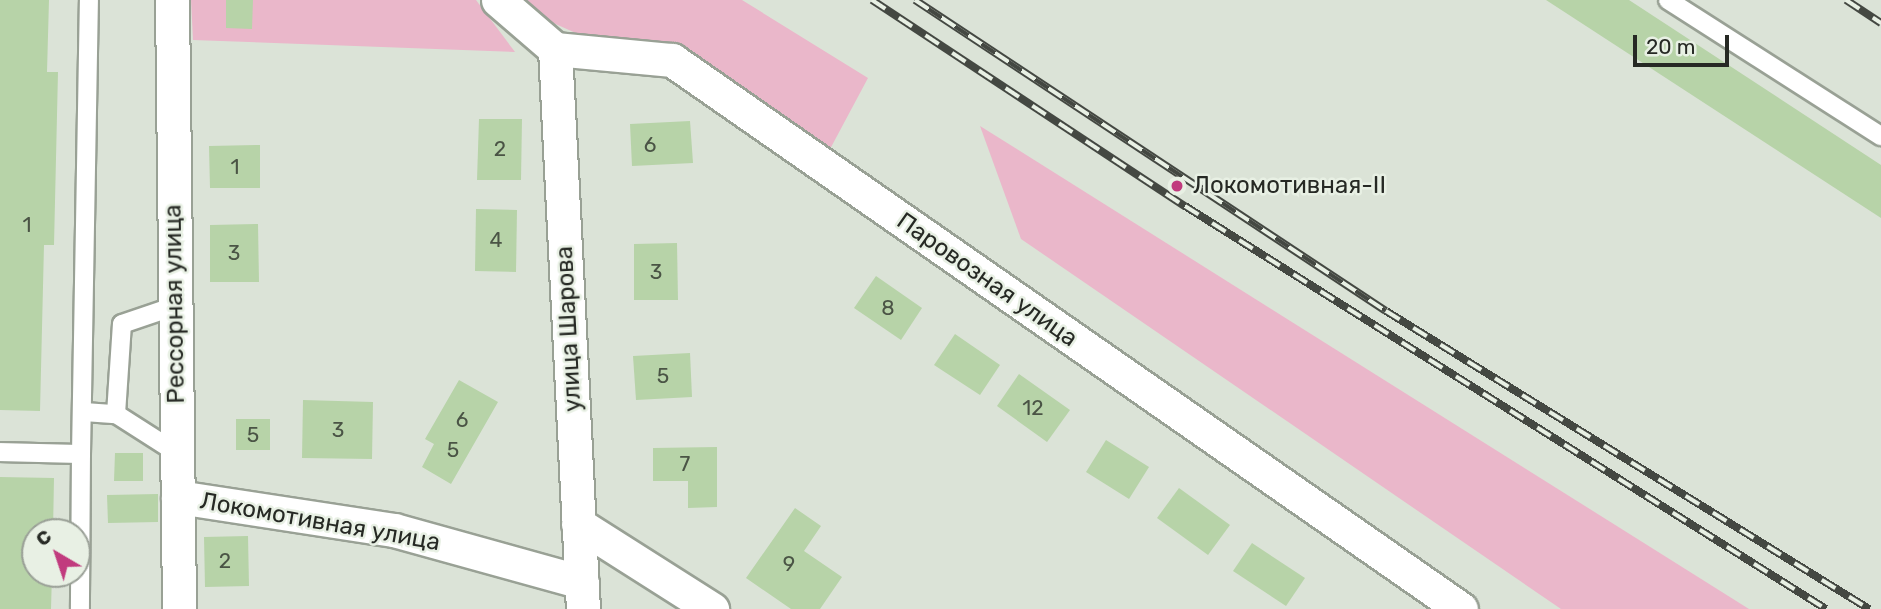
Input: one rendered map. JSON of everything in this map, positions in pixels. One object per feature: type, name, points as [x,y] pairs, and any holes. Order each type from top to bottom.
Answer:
[{"type":"street","name":"Рессорная улица","points":[[172,0],[178,609]]},
{"type":"street","points":[[498,0],[555,49]]},
{"type":"street","name":"улица Шарова","points":[[555,49],[583,595]]},
{"type":"street","name":"Паровозная улица","points":[[555,49],[672,60],[1461,609]]},
{"type":"street","name":"Локомотивная улица","points":[[178,497],[394,530],[583,595]]},
{"type":"street","points":[[578,524],[712,609]]},
{"type":"lane","points":[[80,609],[89,0]]},
{"type":"lane","points":[[1668,0],[1881,136]]},
{"type":"lane","points":[[116,414],[122,324],[175,306]]},
{"type":"lane","points":[[84,412],[116,414],[177,453]]},
{"type":"lane","points":[[0,452],[81,454]]},
{"type":"shaded area","points":[[191,0],[476,0],[515,52],[193,40]]},
{"type":"shaded area","points":[[522,0],[742,0],[868,78],[829,151],[683,57],[578,34],[533,14]]},
{"type":"shaded area","points":[[980,126],[1749,609],[1561,609],[1021,239]]},
{"type":"building","points":[[0,0],[49,0],[47,72],[58,72],[54,245],[44,245],[40,411],[0,410]]},
{"type":"building","points":[[226,0],[253,0],[252,29],[226,28]]},
{"type":"building","points":[[1546,0],[1629,0],[1881,165],[1881,218]]},
{"type":"building","points":[[479,119],[522,119],[521,180],[477,180]]},
{"type":"building","points":[[690,121],[693,163],[632,166],[630,124]]},
{"type":"building","points":[[260,145],[260,188],[210,188],[209,146]]},
{"type":"building","points":[[476,209],[517,210],[516,272],[475,271]]},
{"type":"building","points":[[258,224],[259,282],[210,282],[210,225]]},
{"type":"building","points":[[677,243],[678,300],[634,300],[634,244]]},
{"type":"building","points":[[876,276],[922,308],[901,340],[854,308]]},
{"type":"building","points":[[955,334],[1000,365],[980,395],[934,365]]},
{"type":"building","points":[[690,353],[692,397],[636,400],[633,356]]},
{"type":"building","points":[[1019,374],[1070,410],[1047,442],[997,406]]},
{"type":"building","points":[[459,380],[498,402],[451,484],[422,467],[434,444],[425,439]]},
{"type":"building","points":[[303,400],[373,402],[372,459],[302,458]]},
{"type":"building","points":[[236,419],[270,419],[270,450],[236,450]]},
{"type":"building","points":[[1106,440],[1149,467],[1129,499],[1086,472]]},
{"type":"building","points":[[717,447],[717,507],[688,508],[688,481],[653,481],[653,448]]},
{"type":"building","points":[[115,453],[143,453],[143,481],[114,481]]},
{"type":"building","points":[[0,477],[54,478],[53,518],[21,518],[21,588],[52,588],[51,609],[0,609]]},
{"type":"building","points":[[1179,488],[1230,525],[1208,555],[1157,518]]},
{"type":"building","points":[[158,494],[158,522],[108,523],[107,495]]},
{"type":"building","points":[[795,508],[821,526],[804,551],[842,577],[820,609],[791,609],[746,578]]},
{"type":"building","points":[[248,536],[249,586],[205,587],[204,537]]},
{"type":"building","points":[[1252,543],[1305,578],[1286,606],[1233,571]]},
{"type":"railway","points":[[872,0],[1185,206],[1826,609]]},
{"type":"railway","points":[[915,0],[1386,311],[1869,609]]},
{"type":"railway","points":[[1846,0],[1881,23]]},
{"type":"place","name":"Локомотивная-II","points":[[1177,186]]}]
